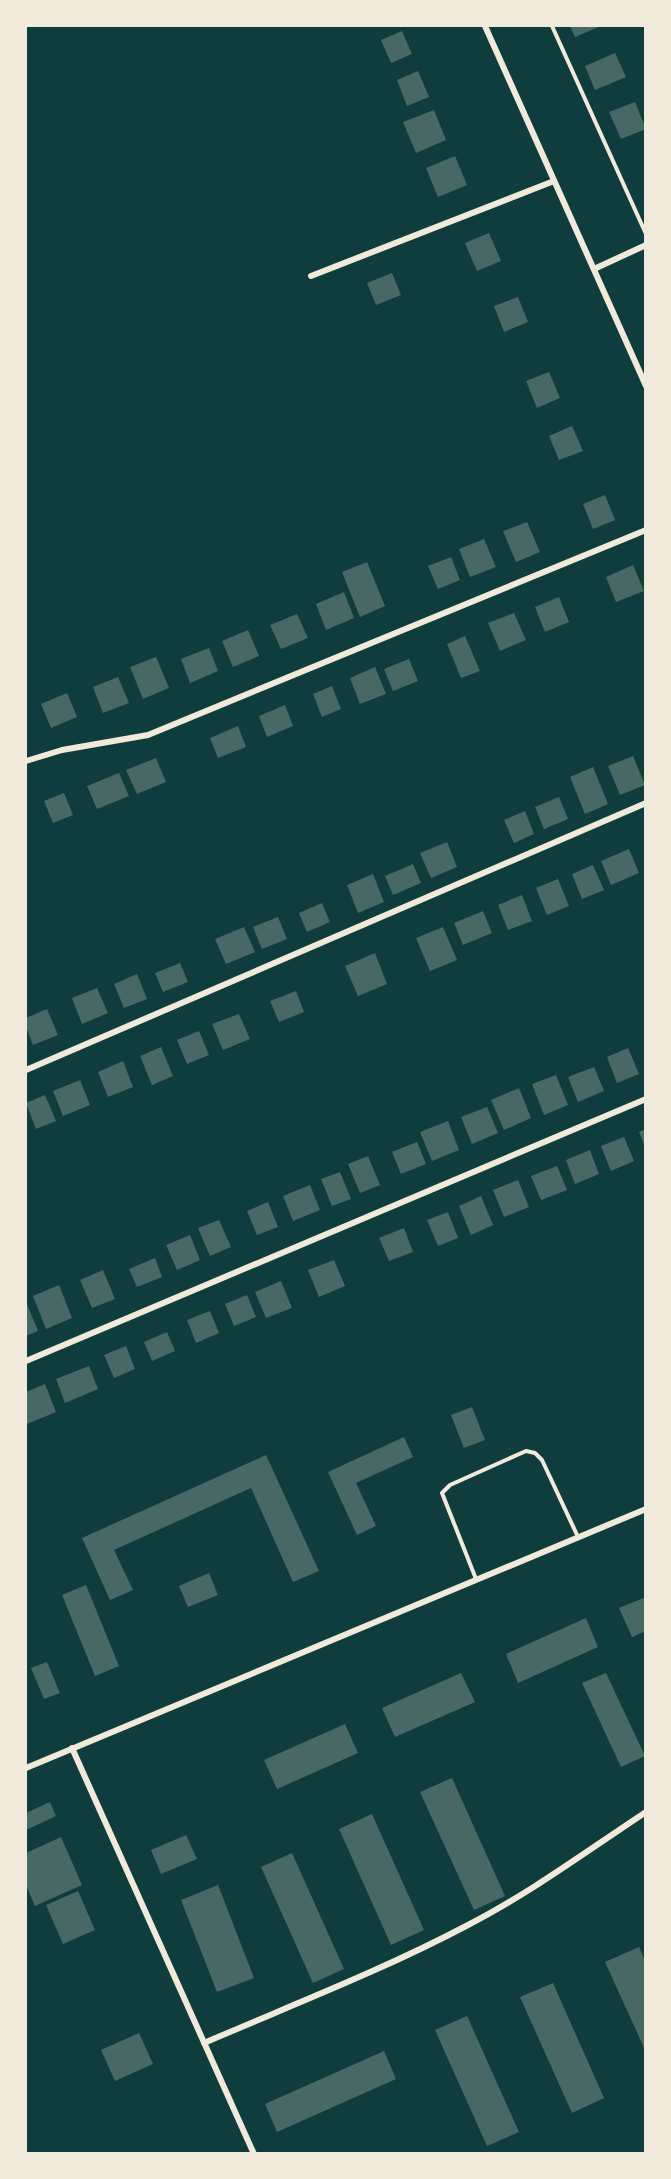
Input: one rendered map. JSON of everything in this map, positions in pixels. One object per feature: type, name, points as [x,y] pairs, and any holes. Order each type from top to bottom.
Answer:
[{"type":"street","points":[[485,26],[645,386]]},
{"type":"street","points":[[311,276],[554,181]]},
{"type":"street","points":[[594,269],[645,245]]},
{"type":"street","points":[[26,761],[62,750],[148,735],[645,530]]},
{"type":"street","points":[[26,1070],[645,802]]},
{"type":"street","points":[[26,1361],[645,1099]]},
{"type":"street","points":[[26,1768],[645,1509]]},
{"type":"street","points":[[72,1748],[254,2154]]},
{"type":"street","points":[[204,2043],[361,1976],[468,1925],[536,1886],[645,1812]]},
{"type":"lane","points":[[552,26],[645,234]]},
{"type":"lane","points":[[476,1579],[442,1493],[450,1485],[525,1451],[535,1453],[542,1460],[578,1537]]},
{"type":"building","points":[[570,26],[601,26],[575,37]]},
{"type":"building","points":[[402,31],[412,54],[391,63],[381,40]]},
{"type":"building","points":[[615,53],[626,77],[595,90],[585,66]]},
{"type":"building","points":[[418,71],[429,97],[407,106],[397,80]]},
{"type":"building","points":[[635,102],[646,129],[621,139],[609,112]]},
{"type":"building","points":[[434,110],[446,140],[416,153],[403,122]]},
{"type":"building","points":[[455,156],[467,185],[438,197],[426,168]]},
{"type":"building","points":[[489,233],[501,261],[477,271],[465,243]]},
{"type":"building","points":[[392,273],[401,295],[376,305],[367,283]]},
{"type":"building","points":[[518,297],[528,322],[504,332],[494,306]]},
{"type":"building","points":[[549,372],[560,398],[537,408],[526,381]]},
{"type":"building","points":[[572,426],[583,451],[559,460],[549,436]]},
{"type":"building","points":[[605,495],[615,520],[593,529],[583,504]]},
{"type":"building","points":[[527,522],[540,552],[516,562],[503,531]]},
{"type":"building","points":[[484,539],[496,567],[470,577],[459,549]]},
{"type":"building","points":[[451,557],[460,580],[438,589],[428,566]]},
{"type":"building","points":[[367,562],[385,606],[360,617],[342,572]]},
{"type":"building","points":[[633,565],[644,591],[616,602],[606,577]]},
{"type":"building","points":[[344,592],[354,618],[326,630],[316,604]]},
{"type":"building","points":[[559,597],[569,622],[545,632],[535,607]]},
{"type":"building","points":[[514,613],[526,640],[500,651],[488,623]]},
{"type":"building","points":[[297,614],[308,638],[281,649],[270,625]]},
{"type":"building","points":[[248,630],[259,656],[233,667],[222,641]]},
{"type":"building","points":[[465,636],[480,671],[461,678],[447,644]]},
{"type":"building","points":[[209,648],[218,671],[190,683],[181,659]]},
{"type":"building","points":[[156,657],[169,688],[143,699],[130,667]]},
{"type":"building","points":[[409,659],[418,681],[393,691],[384,669]]},
{"type":"building","points":[[375,667],[386,694],[360,704],[350,678]]},
{"type":"building","points":[[118,677],[129,703],[103,713],[93,687]]},
{"type":"building","points":[[332,686],[341,709],[322,717],[313,694]]},
{"type":"building","points":[[67,693],[77,717],[51,728],[41,704]]},
{"type":"building","points":[[285,705],[293,726],[267,737],[259,716]]},
{"type":"building","points":[[238,726],[246,747],[218,758],[210,738]]},
{"type":"building","points":[[633,756],[645,785],[620,795],[608,766]]},
{"type":"building","points":[[156,758],[166,782],[137,794],[126,770]]},
{"type":"building","points":[[593,767],[608,804],[585,814],[570,777]]},
{"type":"building","points":[[119,773],[129,796],[97,809],[87,786]]},
{"type":"building","points":[[64,793],[73,815],[53,823],[44,801]]},
{"type":"building","points":[[559,797],[568,819],[544,829],[535,807]]},
{"type":"building","points":[[525,811],[534,834],[514,843],[504,820]]},
{"type":"building","points":[[447,842],[457,867],[431,878],[420,853]]},
{"type":"building","points":[[629,849],[639,873],[611,885],[601,861]]},
{"type":"building","points":[[413,864],[421,883],[393,895],[385,876]]},
{"type":"building","points":[[593,865],[604,890],[582,899],[572,874]]},
{"type":"building","points":[[373,874],[384,902],[358,913],[347,885]]},
{"type":"building","points":[[558,879],[569,906],[547,915],[536,888]]},
{"type":"building","points":[[522,895],[532,921],[508,930],[498,905]]},
{"type":"building","points":[[322,903],[330,922],[307,932],[299,913]]},
{"type":"building","points":[[483,911],[492,933],[463,945],[454,923]]},
{"type":"building","points":[[278,917],[287,939],[262,949],[253,927]]},
{"type":"building","points":[[244,927],[255,952],[226,964],[215,939]]},
{"type":"building","points":[[443,927],[457,960],[430,971],[416,938]]},
{"type":"building","points":[[375,953],[387,984],[358,996],[345,966]]},
{"type":"building","points":[[180,963],[188,982],[163,992],[155,973]]},
{"type":"building","points":[[137,974],[147,999],[124,1008],[114,984]]},
{"type":"building","points":[[97,988],[108,1013],[82,1024],[72,998]]},
{"type":"building","points":[[296,991],[304,1012],[279,1022],[270,1001]]},
{"type":"building","points":[[47,1009],[58,1035],[33,1045],[26,1027],[26,1018]]},
{"type":"building","points":[[239,1014],[250,1039],[223,1050],[212,1024]]},
{"type":"building","points":[[199,1031],[209,1055],[187,1064],[177,1040]]},
{"type":"building","points":[[161,1047],[173,1076],[152,1085],[140,1056]]},
{"type":"building","points":[[628,1048],[639,1074],[617,1083],[607,1057]]},
{"type":"building","points":[[123,1061],[133,1087],[108,1097],[98,1072]]},
{"type":"building","points":[[594,1067],[604,1091],[578,1102],[568,1077]]},
{"type":"building","points":[[556,1075],[568,1105],[544,1115],[532,1084]]},
{"type":"building","points":[[80,1080],[90,1105],[63,1116],[53,1091]]},
{"type":"building","points":[[519,1088],[531,1118],[504,1130],[491,1100]]},
{"type":"building","points":[[45,1095],[56,1121],[36,1129],[26,1103]]},
{"type":"building","points":[[487,1107],[498,1133],[472,1144],[461,1117]]},
{"type":"building","points":[[448,1121],[459,1150],[432,1161],[420,1132]]},
{"type":"building","points":[[646,1129],[646,1147],[645,1147],[639,1132]]},
{"type":"building","points":[[624,1137],[634,1161],[611,1171],[601,1146]]},
{"type":"building","points":[[417,1142],[426,1164],[401,1174],[392,1152]]},
{"type":"building","points":[[590,1150],[599,1174],[575,1184],[566,1160]]},
{"type":"building","points":[[368,1156],[380,1185],[360,1193],[348,1164]]},
{"type":"building","points":[[557,1166],[567,1190],[541,1200],[531,1176]]},
{"type":"building","points":[[340,1172],[351,1199],[332,1206],[321,1179]]},
{"type":"building","points":[[518,1180],[529,1207],[504,1217],[493,1190]]},
{"type":"building","points":[[310,1185],[320,1210],[293,1221],[283,1196]]},
{"type":"building","points":[[481,1196],[493,1225],[471,1235],[459,1206]]},
{"type":"building","points":[[268,1202],[278,1227],[257,1235],[247,1211]]},
{"type":"building","points":[[448,1212],[458,1238],[438,1246],[427,1220]]},
{"type":"building","points":[[219,1220],[231,1247],[210,1256],[198,1228]]},
{"type":"building","points":[[404,1228],[413,1252],[389,1261],[379,1238]]},
{"type":"building","points":[[190,1235],[200,1260],[177,1270],[166,1245]]},
{"type":"building","points":[[155,1258],[162,1277],[137,1287],[129,1269]]},
{"type":"building","points":[[334,1260],[345,1286],[319,1297],[308,1270]]},
{"type":"building","points":[[103,1270],[115,1299],[92,1308],[80,1280]]},
{"type":"building","points":[[281,1281],[292,1308],[266,1318],[255,1292]]},
{"type":"building","points":[[59,1285],[72,1318],[46,1329],[33,1296]]},
{"type":"building","points":[[247,1295],[256,1317],[234,1326],[225,1304]]},
{"type":"building","points":[[26,1305],[38,1331],[26,1336]]},
{"type":"building","points":[[210,1311],[219,1333],[196,1343],[187,1320]]},
{"type":"building","points":[[167,1332],[175,1351],[152,1361],[144,1342]]},
{"type":"building","points":[[126,1346],[135,1369],[114,1378],[104,1355]]},
{"type":"building","points":[[89,1366],[98,1389],[65,1403],[56,1379]]},
{"type":"building","points":[[45,1384],[56,1412],[27,1424],[26,1392]]},
{"type":"building","points":[[472,1407],[485,1440],[464,1448],[451,1415]]},
{"type":"building","points":[[404,1437],[413,1457],[356,1483],[376,1526],[357,1535],[328,1472]]},
{"type":"building","points":[[266,1455],[319,1571],[293,1582],[251,1488],[114,1550],[133,1590],[110,1600],[82,1538]]},
{"type":"building","points":[[209,1573],[218,1595],[188,1607],[179,1586]]},
{"type":"building","points":[[86,1585],[119,1666],[95,1676],[62,1595]]},
{"type":"building","points":[[646,1597],[646,1631],[632,1637],[619,1608]]},
{"type":"building","points":[[586,1618],[598,1647],[518,1683],[506,1654]]},
{"type":"building","points":[[47,1662],[60,1693],[44,1699],[31,1668]]},
{"type":"building","points":[[461,1673],[475,1702],[395,1737],[382,1708]]},
{"type":"building","points":[[606,1673],[645,1756],[621,1767],[582,1683]]},
{"type":"building","points":[[345,1724],[358,1753],[277,1789],[264,1760]]},
{"type":"building","points":[[452,1778],[505,1896],[474,1910],[420,1792]]},
{"type":"building","points":[[50,1802],[56,1816],[26,1830],[26,1813]]},
{"type":"building","points":[[372,1814],[424,1930],[391,1945],[339,1829]]},
{"type":"building","points":[[186,1835],[197,1859],[161,1874],[151,1850]]},
{"type":"building","points":[[61,1837],[82,1885],[35,1906],[26,1885],[26,1853]]},
{"type":"building","points":[[292,1853],[344,1969],[313,1983],[261,1867]]},
{"type":"building","points":[[218,1885],[254,1978],[217,1992],[181,1900]]},
{"type":"building","points":[[78,1891],[95,1930],[63,1944],[46,1905]]},
{"type":"building","points":[[639,1947],[646,1963],[646,2052],[605,1962]]},
{"type":"building","points":[[553,1983],[604,2098],[572,2113],[520,1997]]},
{"type":"building","points":[[467,2016],[519,2132],[487,2146],[435,2030]]},
{"type":"building","points":[[139,2033],[153,2064],[115,2081],[101,2050]]},
{"type":"building","points":[[384,2051],[396,2079],[277,2132],[265,2104]]}]
